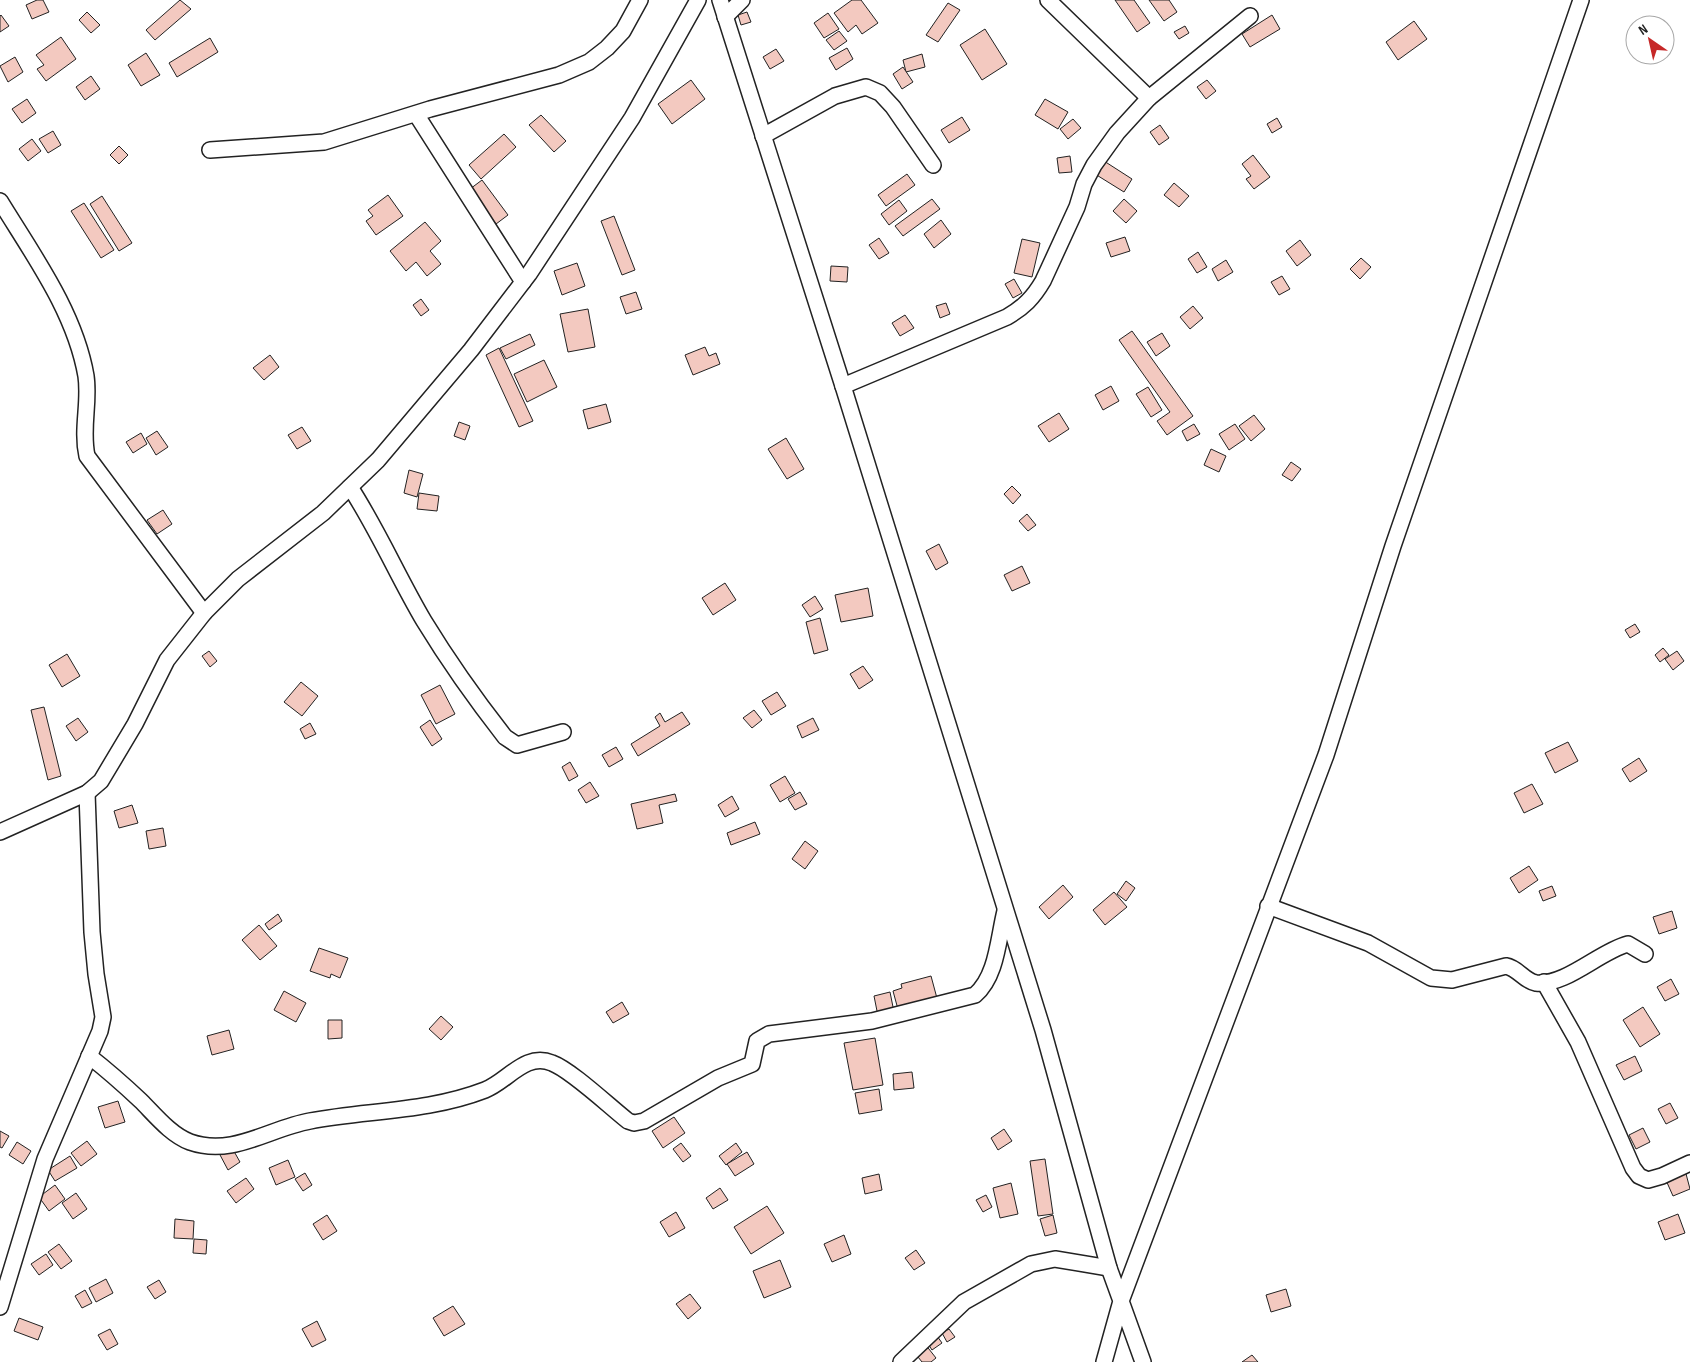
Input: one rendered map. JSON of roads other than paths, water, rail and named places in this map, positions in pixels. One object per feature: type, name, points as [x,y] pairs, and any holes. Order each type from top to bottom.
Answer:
[{"type":"street","points":[[210,150],[324,142],[416,114],[559,75],[589,62],[607,48],[623,31],[640,0]]},
{"type":"street","points":[[0,832],[88,793],[101,781],[113,763],[167,660],[204,614],[238,579],[323,513],[378,460],[458,365],[522,282],[632,118],[698,0]]},
{"type":"street","points":[[720,0],[843,386],[1043,1030],[1108,1268],[1144,1362]]},
{"type":"street","points":[[725,17],[742,0]]},
{"type":"street","points":[[1048,0],[1150,98]]},
{"type":"street","points":[[1104,1362],[1121,1301],[1326,755],[1396,536],[1581,0]]},
{"type":"street","points":[[843,386],[1007,317],[1024,307],[1033,298],[1043,281],[1094,165],[1117,133],[1150,98],[1250,16]]},
{"type":"street","points":[[763,136],[835,96],[866,87],[880,94],[893,107],[933,164]]},
{"type":"street","points":[[416,114],[522,282]]},
{"type":"street","points":[[0,201],[46,276],[80,348],[86,378],[84,440],[87,456],[204,614]]},
{"type":"street","points":[[350,487],[444,653],[506,738],[517,745],[563,732]]},
{"type":"street","points":[[0,1307],[46,1158],[104,1017],[96,974],[92,932],[88,793]]},
{"type":"street","points":[[1268,906],[1368,943],[1430,978],[1452,980],[1506,966],[1512,967],[1530,981],[1544,982],[1567,976],[1616,947],[1628,944],[1645,954]]},
{"type":"street","points":[[89,1056],[113,1075],[168,1127],[188,1141],[209,1147],[231,1146],[311,1121],[443,1104],[487,1089],[518,1067],[529,1062],[540,1061],[552,1063],[567,1072],[634,1123],[644,1121],[718,1078],[752,1064],[758,1041],[769,1034],[872,1021],[975,996],[983,988],[990,973],[1005,910]]},
{"type":"street","points":[[1544,982],[1578,1042],[1617,1134],[1639,1176],[1648,1180],[1662,1176],[1690,1163]]},
{"type":"street","points":[[901,1362],[964,1302],[1031,1264],[1055,1259],[1108,1268]]}]
